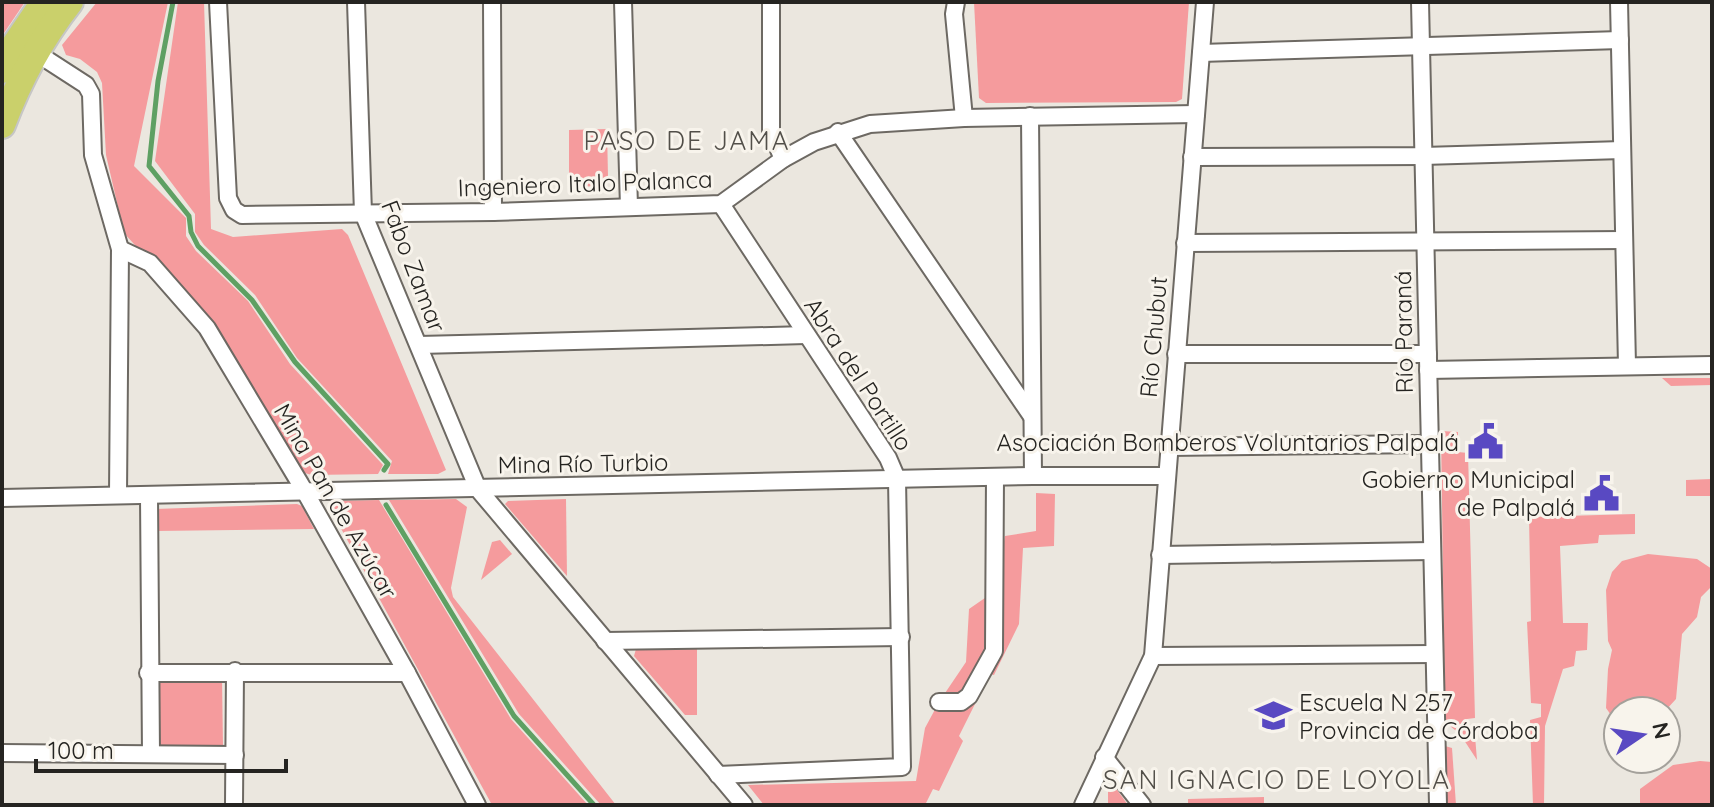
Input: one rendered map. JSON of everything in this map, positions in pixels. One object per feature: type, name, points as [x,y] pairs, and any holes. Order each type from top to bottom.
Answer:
[{"type":"main road","points":[[2,70],[12,49],[44,2]]},
{"type":"main road","points":[[2,125],[35,52],[70,2]]},
{"type":"street","name":"Ingeniero Italo Palanca","points":[[218,2],[228,198],[234,210],[242,215],[493,212],[721,204],[783,159],[838,132],[870,124],[964,118],[1196,114]]},
{"type":"street","name":"Fabo Zamar","points":[[356,2],[363,213],[478,489],[744,805]]},
{"type":"street","points":[[492,2],[493,212]]},
{"type":"street","points":[[623,2],[629,207]]},
{"type":"street","points":[[771,2],[771,131],[783,159]]},
{"type":"street","points":[[956,2],[954,14],[964,118]]},
{"type":"street","name":"Río Chubut","points":[[1083,805],[1153,656],[1205,2]]},
{"type":"street","name":"Río Paraná","points":[[1420,2],[1438,805]]},
{"type":"street","points":[[1619,2],[1627,365]]},
{"type":"street","points":[[1201,53],[1620,40]]},
{"type":"street","points":[[35,52],[86,85],[91,94],[93,155],[120,249],[118,495]]},
{"type":"street","points":[[1030,116],[1033,476]]},
{"type":"street","points":[[838,132],[1031,416]]},
{"type":"street","points":[[1192,157],[1423,156],[1622,150]]},
{"type":"street","name":"Abra del Portillo","points":[[718,775],[902,767],[897,479],[888,458],[721,204]]},
{"type":"street","points":[[1185,243],[1624,240]]},
{"type":"street","name":"Mina Pan de Azúcar","points":[[120,249],[150,263],[207,328],[304,490],[477,805]]},
{"type":"street","points":[[419,345],[806,335]]},
{"type":"street","points":[[1176,354],[1428,362],[1712,365]]},
{"type":"street","points":[[1168,447],[1430,444]]},
{"type":"street","name":"Mina Río Turbio","points":[[2,498],[1033,476],[1165,476]]},
{"type":"street","points":[[939,702],[961,702],[969,696],[994,651],[995,477]]},
{"type":"street","points":[[149,496],[151,754]]},
{"type":"street","points":[[1160,555],[1432,551]]},
{"type":"street","points":[[605,641],[901,637]]},
{"type":"street","points":[[1153,656],[1434,654]]},
{"type":"street","points":[[234,805],[235,671]]},
{"type":"street","points":[[148,673],[407,673]]},
{"type":"street","points":[[2,753],[235,755]]},
{"type":"street","points":[[1104,757],[1142,805]]},
{"type":"shaded area","points":[[2,2],[25,2],[2,36]]},
{"type":"shaded area","points":[[97,2],[168,2],[134,166],[186,218],[186,236],[196,251],[248,301],[290,364],[383,465],[378,474],[312,475],[301,472],[219,338],[124,233],[106,155],[102,83],[97,72],[80,59],[66,55],[62,45]]},
{"type":"shaded area","points":[[178,2],[204,2],[211,229],[233,237],[342,229],[348,235],[446,470],[438,474],[388,474],[392,461],[297,358],[255,295],[204,245],[195,232],[195,214],[155,161]]},
{"type":"shaded area","points":[[974,2],[1189,2],[1182,99],[1176,102],[986,103],[979,98]]},
{"type":"shaded area","points":[[607,129],[608,177],[600,186],[569,187],[569,130]]},
{"type":"shaded area","points":[[1662,378],[1712,378],[1712,385],[1671,386]]},
{"type":"shaded area","points":[[1441,431],[1458,432],[1458,452],[1468,453],[1475,718],[1467,719],[1468,736],[1475,736],[1477,760],[1460,734],[1445,722]]},
{"type":"shaded area","points":[[1712,479],[1712,496],[1686,496],[1686,480]]},
{"type":"shaded area","points":[[1036,493],[1055,494],[1054,546],[1023,548],[1019,624],[959,736],[963,741],[939,791],[933,789],[925,805],[764,805],[748,785],[916,781],[925,728],[966,662],[969,609],[995,591],[1005,536],[1036,531]]},
{"type":"shaded area","points":[[456,499],[467,507],[451,588],[453,597],[616,805],[601,805],[519,714],[389,500]]},
{"type":"shaded area","points":[[566,499],[567,576],[505,504],[508,501]]},
{"type":"shaded area","points":[[379,500],[511,719],[588,805],[492,805],[332,512],[335,501]]},
{"type":"shaded area","points":[[302,506],[314,529],[155,531],[155,509]]},
{"type":"shaded area","points":[[1635,514],[1635,534],[1599,535],[1598,543],[1560,546],[1563,623],[1588,623],[1587,650],[1576,651],[1574,666],[1563,669],[1545,726],[1544,805],[1533,805],[1530,720],[1541,717],[1541,704],[1531,703],[1527,622],[1531,621],[1529,517]]},
{"type":"shaded area","points":[[500,540],[512,554],[481,580],[492,542]]},
{"type":"shaded area","points":[[1648,554],[1697,559],[1712,569],[1712,586],[1701,597],[1697,617],[1682,634],[1676,695],[1607,695],[1612,650],[1608,641],[1606,590],[1612,572],[1622,561]]},
{"type":"shaded area","points":[[697,648],[697,715],[685,715],[634,656],[636,649]]},
{"type":"shaded area","points":[[153,676],[222,677],[223,747],[154,746]]},
{"type":"shaded area","points":[[1445,746],[1452,748],[1456,805],[1446,805]]},
{"type":"shaded area","points":[[1712,762],[1712,805],[1640,805],[1640,789],[1659,775],[1682,775],[1682,764]]},
{"type":"shaded area","points":[[1108,787],[1115,787],[1128,805],[1108,805]]},
{"type":"shaded area","points":[[1264,797],[1264,805],[1188,805],[1188,799]]},
{"type":"waterway","points":[[173,2],[158,81],[149,166],[189,216],[191,232],[198,246],[252,300],[295,362],[388,464],[384,470]]},
{"type":"waterway","points":[[386,505],[514,716],[594,805]]},
{"type":"place","name":"Asociación Bomberos Voluntarios Palpalá","points":[[1485,442]]},
{"type":"place","name":"Gobierno Municipal de Palpalá","points":[[1601,493]]},
{"type":"place","name":"Escuela N 257 Provincia de Córdoba","points":[[1273,716]]},
{"type":"district","name":"PASO DE JAMA","points":[[687,140]]},
{"type":"district","name":"SAN IGNACIO DE LOYOLA","points":[[1277,779]]}]
